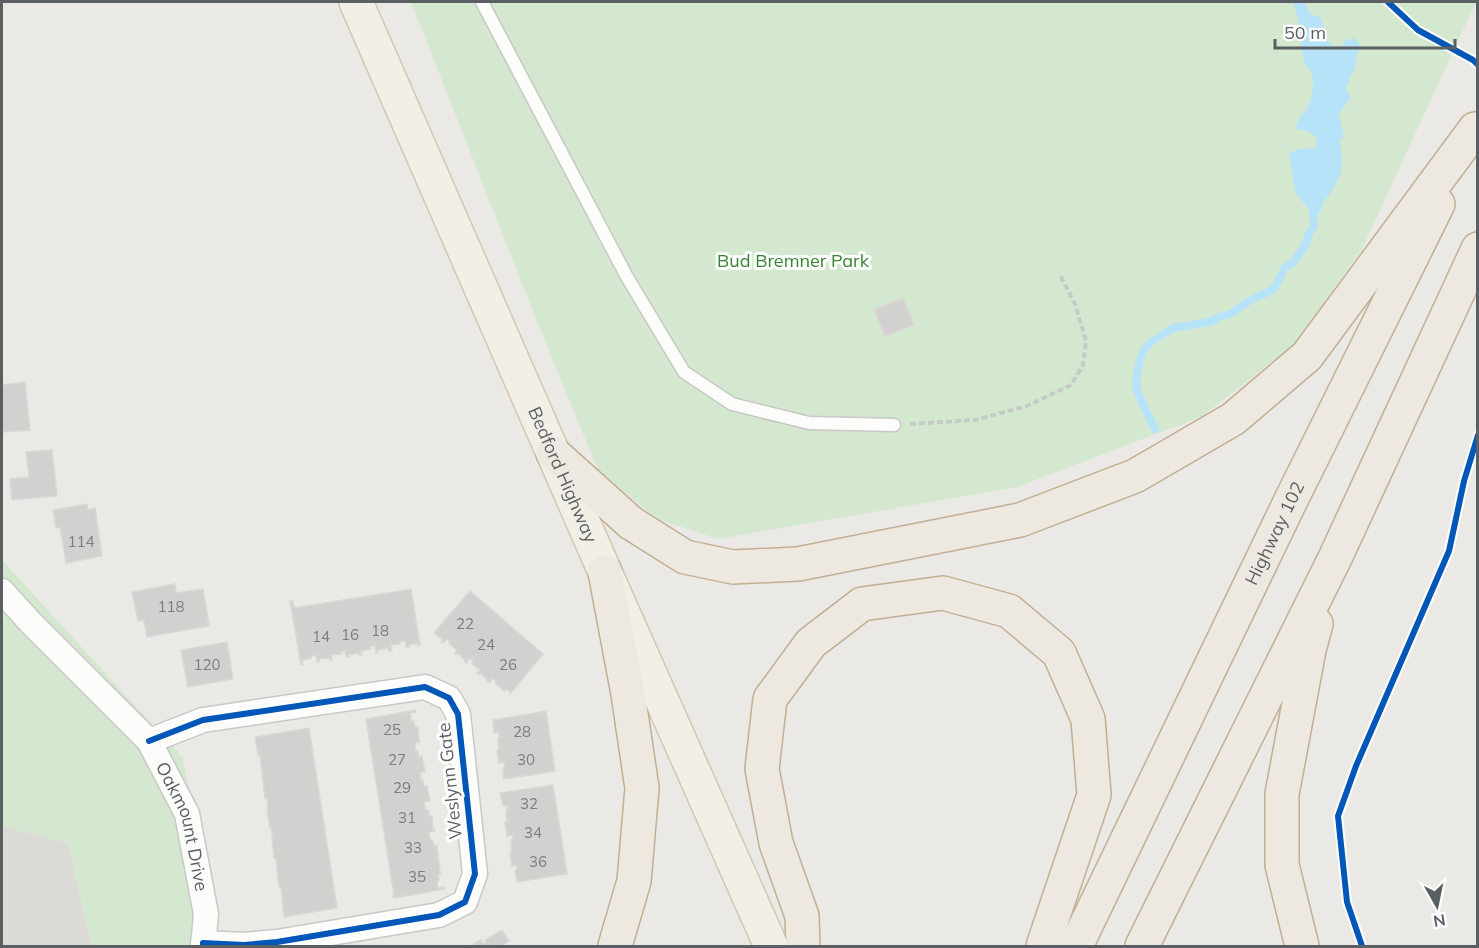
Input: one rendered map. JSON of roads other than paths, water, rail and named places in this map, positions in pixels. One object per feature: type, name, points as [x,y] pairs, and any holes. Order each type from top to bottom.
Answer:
[{"type":"highway","points":[[553,453],[631,523],[685,557],[733,567],[798,564],[1020,520],[1135,476],[1233,419],[1308,356],[1476,127]]},
{"type":"highway","name":"Highway 102","points":[[1076,946],[1290,502],[1476,127]]},
{"type":"highway","points":[[1142,946],[1335,558],[1478,249]]},
{"type":"highway","points":[[1302,946],[1282,865],[1282,794],[1309,650],[1335,558]]},
{"type":"highway","points":[[605,572],[628,694],[642,788],[634,881],[615,946]]},
{"type":"highway","points":[[803,946],[802,915],[776,843],[762,770],[770,699],[811,643],[862,604],[943,593],[1009,611],[1059,653],[1088,719],[1094,795],[1043,946]]},
{"type":"main road","name":"Bedford Highway","points":[[356,2],[771,946]]},
{"type":"street","name":"Oakmount Drive","points":[[2,591],[149,741],[187,814],[206,914],[203,945]]},
{"type":"street","name":"Weslynn Gate","points":[[149,741],[203,720],[425,687],[449,698],[458,714],[475,874],[465,902],[439,915],[277,942],[203,945]]},
{"type":"lane","points":[[482,2],[627,277],[684,372],[732,404],[809,423],[894,425]]},
{"type":"water","points":[[1293,2],[1304,2],[1310,14],[1320,17],[1330,44],[1338,48],[1344,44],[1345,38],[1351,41],[1354,36],[1362,48],[1357,53],[1355,67],[1346,88],[1351,97],[1339,114],[1344,137],[1340,139],[1342,160],[1339,177],[1332,191],[1313,215],[1295,192],[1289,153],[1299,149],[1316,148],[1317,143],[1312,133],[1295,129],[1300,117],[1307,109],[1313,84],[1312,74],[1304,62],[1300,27]]},
{"type":"waterway","points":[[1155,429],[1136,387],[1137,373],[1144,350],[1151,342],[1173,328],[1210,322],[1230,314],[1249,301],[1274,289],[1285,267],[1293,263],[1306,244],[1314,226],[1313,215],[1318,207]]},
{"type":"park label","name":"Bud Bremner Park","points":[[793,261]]}]
